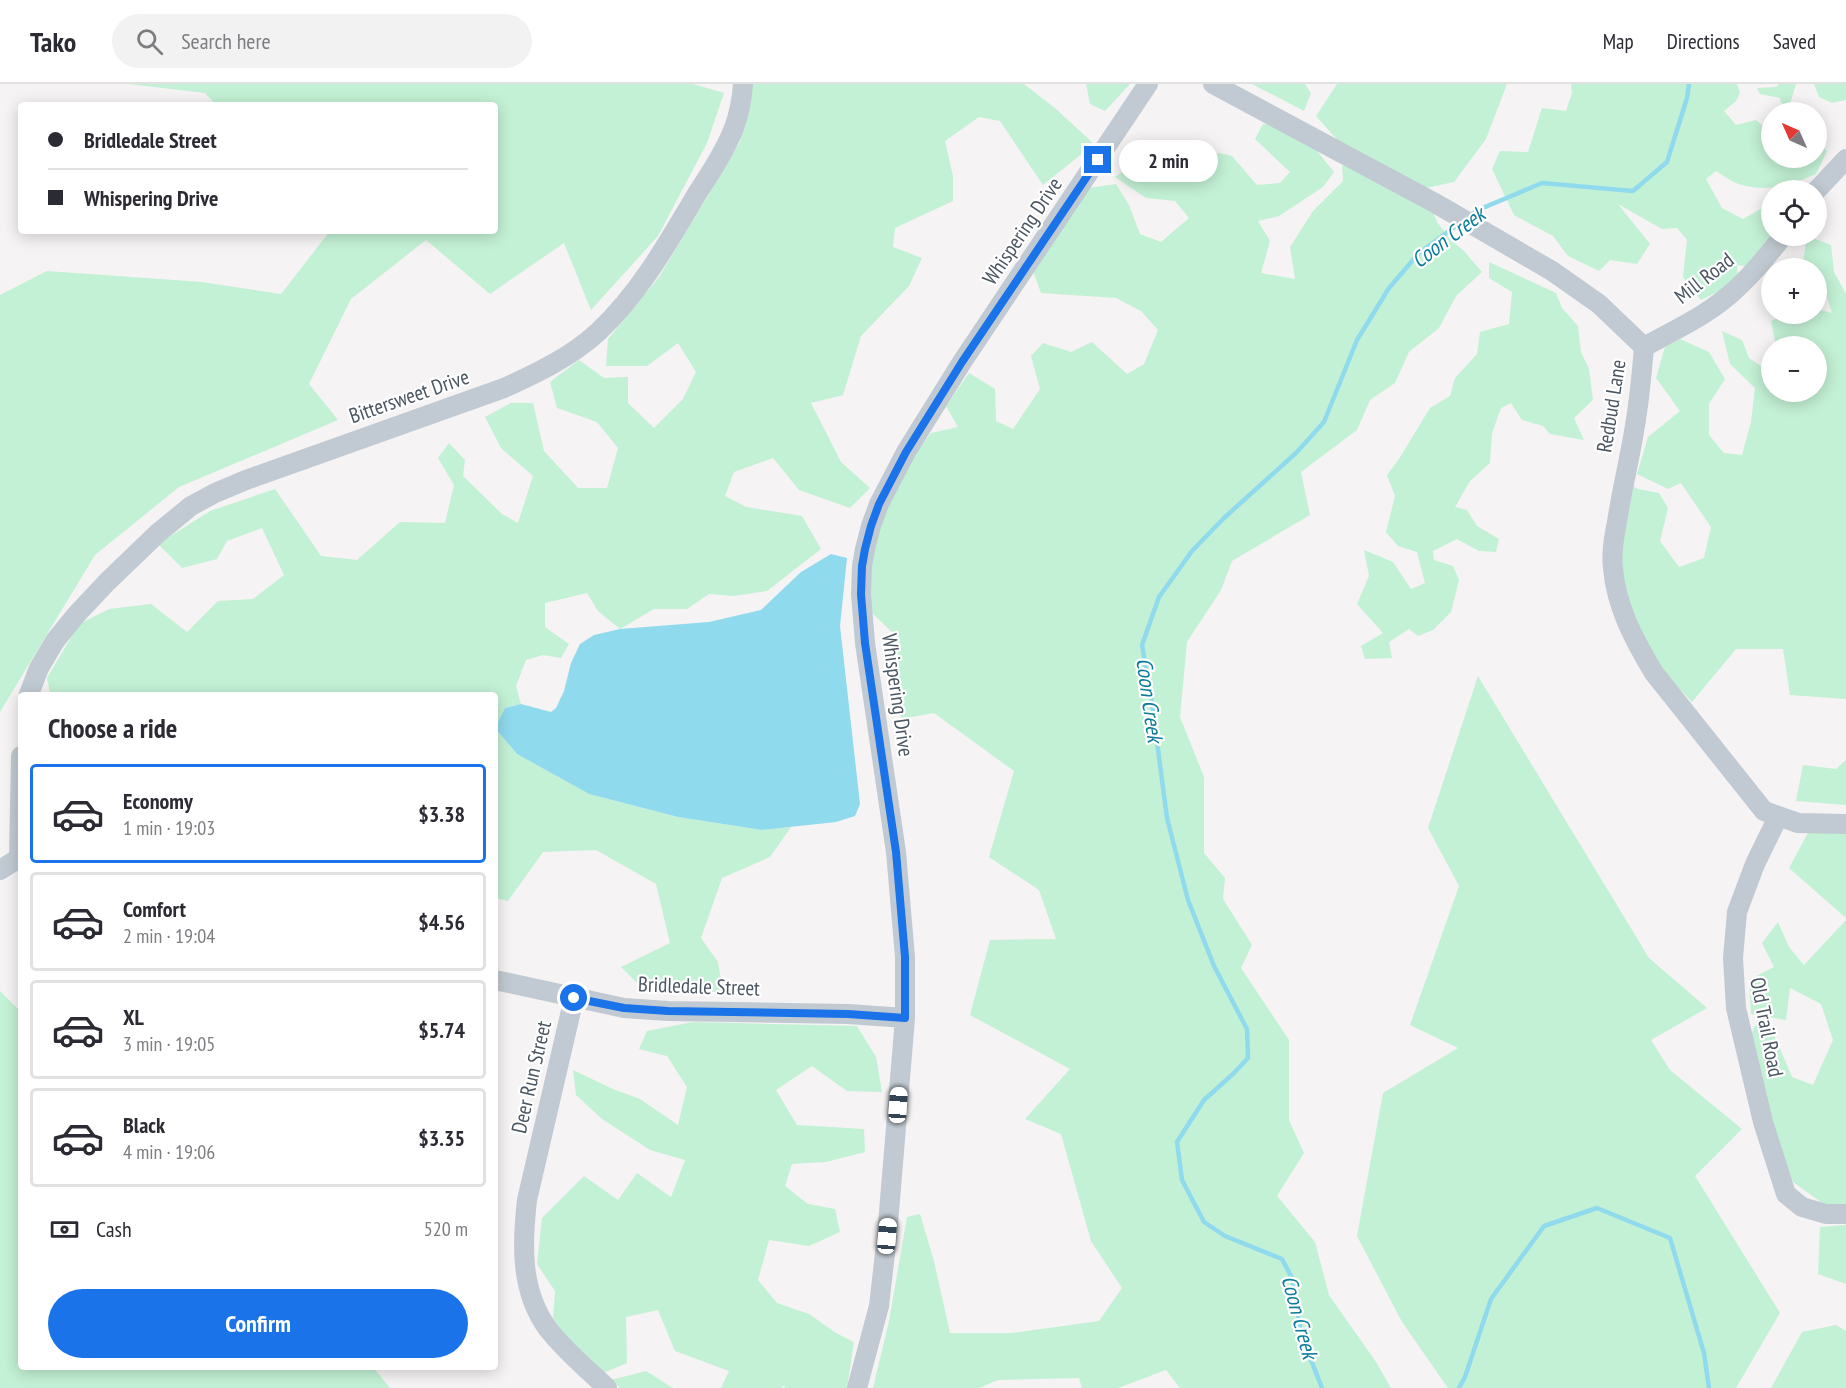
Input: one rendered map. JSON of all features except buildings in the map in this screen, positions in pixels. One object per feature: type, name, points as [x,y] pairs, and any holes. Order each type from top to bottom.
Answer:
[{"type":"street","name":"Bittersweet Drive","points":[[30,692],[39,668],[55,641],[76,615],[158,533],[191,506],[246,480],[504,388],[562,359],[596,333],[625,305],[639,287],[723,152],[734,128],[742,98],[743,84]]},
{"type":"street","name":"Whispering Drive","points":[[857,1388],[879,1306],[905,1018],[905,957],[896,852],[865,643],[861,594],[862,566],[871,526],[889,482],[962,362],[1148,84]]},
{"type":"street","name":"Redbud Lane","points":[[1213,84],[1356,160],[1552,271],[1599,304],[1644,347],[1636,419],[1613,546],[1612,567],[1616,591],[1625,620],[1654,673],[1764,811],[1778,818],[1798,823],[1846,824]]},
{"type":"street","points":[[1826,180],[1846,159]]},
{"type":"street","name":"Mill Road","points":[[1644,347],[1708,311],[1736,289],[1775,246]]},
{"type":"street","name":"Old Trail Road","points":[[1778,818],[1755,864],[1737,912],[1733,980],[1736,1008],[1763,1122],[1786,1194],[1802,1207],[1826,1214],[1846,1214]]},
{"type":"street","points":[[0,870],[18,859]]},
{"type":"street","name":"Bridledale Street","points":[[498,981],[624,1008],[668,1011],[848,1014],[905,1018]]},
{"type":"street","name":"Deer Run Street","points":[[574,998],[527,1200],[524,1260],[533,1302],[547,1327],[563,1346],[607,1388]]},
{"type":"green space","points":[[128,84],[693,84],[724,93],[707,143],[658,236],[591,310],[564,243],[490,294],[426,240],[351,299],[309,384],[338,420],[179,487],[95,555],[0,712],[0,295],[47,271],[202,282],[281,294],[328,234],[498,234],[498,102],[213,102],[205,93]]},
{"type":"green space","points":[[751,84],[1024,84],[1056,109],[1094,144],[1043,185],[1000,121],[979,117],[945,141],[953,176],[953,201],[895,228],[893,247],[922,258],[909,286],[861,336],[843,395],[811,403],[841,462],[870,488],[850,508],[799,490],[773,458],[734,472],[725,496],[746,507],[802,516],[821,549],[767,591],[733,596],[709,594],[687,609],[654,609],[620,629],[598,611],[587,593],[545,603],[545,627],[569,644],[561,658],[543,655],[526,660],[516,686],[521,704],[505,708],[498,722],[498,692],[50,692],[47,678],[79,624],[109,609],[151,604],[187,632],[218,601],[253,599],[284,575],[262,528],[227,541],[217,559],[182,568],[158,544],[210,511],[275,489],[321,556],[357,560],[400,522],[445,523],[454,485],[438,458],[449,443],[465,460],[463,476],[502,514],[518,523],[533,476],[501,448],[485,417],[511,403],[533,403],[544,451],[578,488],[607,488],[618,448],[597,422],[557,408],[550,382],[579,360],[604,378],[628,377],[628,403],[654,428],[683,399],[696,372],[678,343],[647,366],[606,366],[608,339],[659,277],[740,142]]},
{"type":"green space","points":[[1086,84],[1130,84],[1105,111],[1090,104]]},
{"type":"green space","points":[[1252,84],[1305,84],[1311,93],[1304,111]]},
{"type":"green space","points":[[1337,84],[1507,84],[1486,139],[1454,182],[1426,188],[1341,144],[1316,116]]},
{"type":"green space","points":[[1571,84],[1737,84],[1740,93],[1736,101],[1724,111],[1736,125],[1756,120],[1761,124],[1761,168],[1819,168],[1816,174],[1801,180],[1761,180],[1761,188],[1742,185],[1716,171],[1706,179],[1722,208],[1743,219],[1761,209],[1761,246],[1765,246],[1751,267],[1737,265],[1738,282],[1701,300],[1683,277],[1687,240],[1677,228],[1662,229],[1618,204],[1650,244],[1637,264],[1610,260],[1599,271],[1568,256],[1553,236],[1514,215],[1492,169],[1500,151],[1528,152],[1542,108],[1566,111],[1572,93]]},
{"type":"green space","points":[[1779,84],[1796,84],[1790,102],[1781,102],[1780,98],[1760,94],[1757,88],[1776,87]]},
{"type":"green space","points":[[1814,84],[1846,84],[1846,100],[1832,103],[1819,97]]},
{"type":"green space","points":[[1263,124],[1280,126],[1313,146],[1334,172],[1323,187],[1279,216],[1258,221],[1270,241],[1261,273],[1295,279],[1290,247],[1313,211],[1343,181],[1342,166],[1354,165],[1430,205],[1437,222],[1482,272],[1456,296],[1439,328],[1409,352],[1395,383],[1370,400],[1357,430],[1301,472],[1310,515],[1232,561],[1221,590],[1187,642],[1180,717],[1204,777],[1204,853],[1225,878],[1223,899],[1252,945],[1241,968],[1289,1040],[1289,1120],[1304,1153],[1277,1196],[1315,1242],[1329,1295],[1376,1362],[1391,1388],[1180,1388],[1166,1370],[1118,1388],[1082,1388],[1079,1378],[998,1380],[979,1388],[873,1388],[889,1321],[907,1217],[920,1214],[934,1261],[950,1333],[1012,1333],[1099,1321],[1122,1288],[1091,1241],[1061,1134],[1025,1119],[1070,1069],[970,1015],[990,940],[1056,939],[1039,890],[989,857],[1014,771],[934,713],[901,719],[896,636],[870,611],[870,558],[881,520],[903,469],[931,433],[958,427],[946,406],[969,373],[995,389],[996,421],[1013,429],[1040,389],[1031,356],[1043,343],[1071,352],[1092,342],[1127,374],[1144,364],[1158,330],[1141,311],[1116,298],[1041,293],[1033,271],[1088,188],[1116,184],[1129,205],[1140,234],[1161,242],[1189,218],[1175,201],[1146,198],[1115,177],[1128,168],[1220,153],[1232,156],[1257,185],[1280,183],[1290,172],[1255,139]]},
{"type":"green space","points":[[1831,245],[1834,272],[1846,294],[1846,699],[1790,695],[1783,649],[1736,649],[1692,702],[1656,664],[1626,602],[1620,548],[1628,484],[1638,489],[1659,493],[1668,508],[1660,541],[1679,567],[1704,558],[1711,527],[1681,483],[1668,489],[1637,474],[1648,437],[1680,411],[1656,378],[1665,347],[1680,339],[1709,352],[1725,379],[1709,404],[1709,435],[1724,453],[1742,455],[1751,422],[1755,388],[1730,364],[1722,331],[1742,340],[1749,358],[1761,366],[1761,402],[1827,402],[1827,336],[1774,336],[1772,324],[1827,324],[1827,312],[1832,313],[1827,297],[1827,258],[1804,258],[1805,246]]},
{"type":"green space","points":[[1489,262],[1556,293],[1562,308],[1578,326],[1581,352],[1589,369],[1593,400],[1574,418],[1584,440],[1550,434],[1543,426],[1522,420],[1511,403],[1501,408],[1492,433],[1490,463],[1470,481],[1455,507],[1467,510],[1477,526],[1499,539],[1496,552],[1479,551],[1457,539],[1433,551],[1434,560],[1453,566],[1459,580],[1451,612],[1433,630],[1418,636],[1409,629],[1389,642],[1392,658],[1365,659],[1361,646],[1383,633],[1357,604],[1369,576],[1364,550],[1393,562],[1411,589],[1425,583],[1417,552],[1398,546],[1386,532],[1395,496],[1387,475],[1430,408],[1450,396],[1455,378],[1477,354],[1480,332],[1509,324],[1512,292],[1489,278]]},
{"type":"green space","points":[[1478,676],[1649,958],[1707,1008],[1651,1040],[1670,1070],[1742,1129],[1695,1176],[1780,1313],[1736,1388],[1448,1388],[1402,1322],[1357,1236],[1383,1093],[1458,1048],[1410,1025],[1459,886],[1428,828]]},
{"type":"green space","points":[[498,732],[517,754],[589,794],[678,817],[762,830],[791,827],[770,857],[722,878],[701,938],[718,962],[723,992],[646,992],[621,967],[670,943],[656,884],[596,850],[543,852],[508,901],[498,899]]},
{"type":"green space","points":[[1846,760],[1846,805],[1796,801],[1803,765],[1836,769]]},
{"type":"green space","points":[[1811,827],[1846,830],[1846,918],[1789,868]]},
{"type":"green space","points":[[1846,920],[1846,1206],[1828,1207],[1793,1182],[1763,1103],[1750,1037],[1755,1025],[1774,1035],[1792,1077],[1813,1085],[1833,1040],[1821,1004],[1790,988],[1786,1020],[1751,1014],[1749,980],[1774,967],[1762,943],[1778,922],[1789,947],[1804,965]]},
{"type":"green space","points":[[0,991],[18,1009],[18,1370],[375,1370],[390,1388],[0,1388]]},
{"type":"green space","points":[[693,1022],[857,1026],[876,1057],[882,1092],[847,1091],[812,1066],[776,1090],[797,1125],[864,1129],[865,1152],[826,1162],[792,1164],[785,1186],[808,1204],[835,1209],[840,1232],[809,1246],[769,1240],[758,1280],[777,1303],[809,1314],[836,1333],[854,1342],[847,1388],[785,1388],[784,1386],[781,1388],[721,1388],[729,1371],[675,1351],[658,1310],[626,1317],[627,1363],[601,1374],[568,1343],[553,1318],[555,1291],[537,1264],[542,1218],[584,1176],[618,1200],[637,1173],[671,1197],[685,1160],[650,1150],[602,1119],[576,1095],[573,1070],[640,1099],[678,1125],[687,1087],[667,1056],[639,1049],[647,1031]]},
{"type":"green space","points":[[1846,1225],[1846,1284],[1818,1274],[1820,1227]]},
{"type":"green space","points":[[1836,1325],[1846,1331],[1846,1388],[1771,1388],[1802,1332]]},
{"type":"green space","points":[[646,1371],[673,1388],[620,1388],[611,1380]]},
{"type":"water","points":[[831,554],[847,558],[840,626],[860,804],[855,816],[836,822],[762,830],[678,817],[589,794],[517,754],[498,732],[498,722],[505,708],[521,704],[551,712],[556,708],[580,644],[594,635],[620,629],[709,622],[761,610],[801,572]]},
{"type":"waterway","name":"Coon Creek","points":[[1469,216],[1542,183],[1633,191],[1667,162],[1687,98],[1689,84]]},
{"type":"waterway","name":"Coon Creek","points":[[1322,1388],[1301,1334],[1292,1278],[1282,1259],[1225,1236],[1204,1222],[1182,1180],[1177,1142],[1204,1100],[1248,1058],[1247,1029],[1214,966],[1188,900],[1167,818],[1142,645],[1159,597],[1192,551],[1224,518],[1297,452],[1324,422],[1357,340],[1389,288],[1419,253],[1460,223]]},
{"type":"waterway","name":"Coon Creek","points":[[1459,1388],[1465,1377],[1491,1299],[1544,1226],[1597,1208],[1670,1238],[1704,1353],[1709,1388]]},
{"type":"route","points":[[574,998],[624,1008],[668,1011],[848,1014],[905,1018],[904,932],[896,852],[865,643],[861,594],[865,549],[879,504],[906,452],[962,362],[1098,160]]}]
